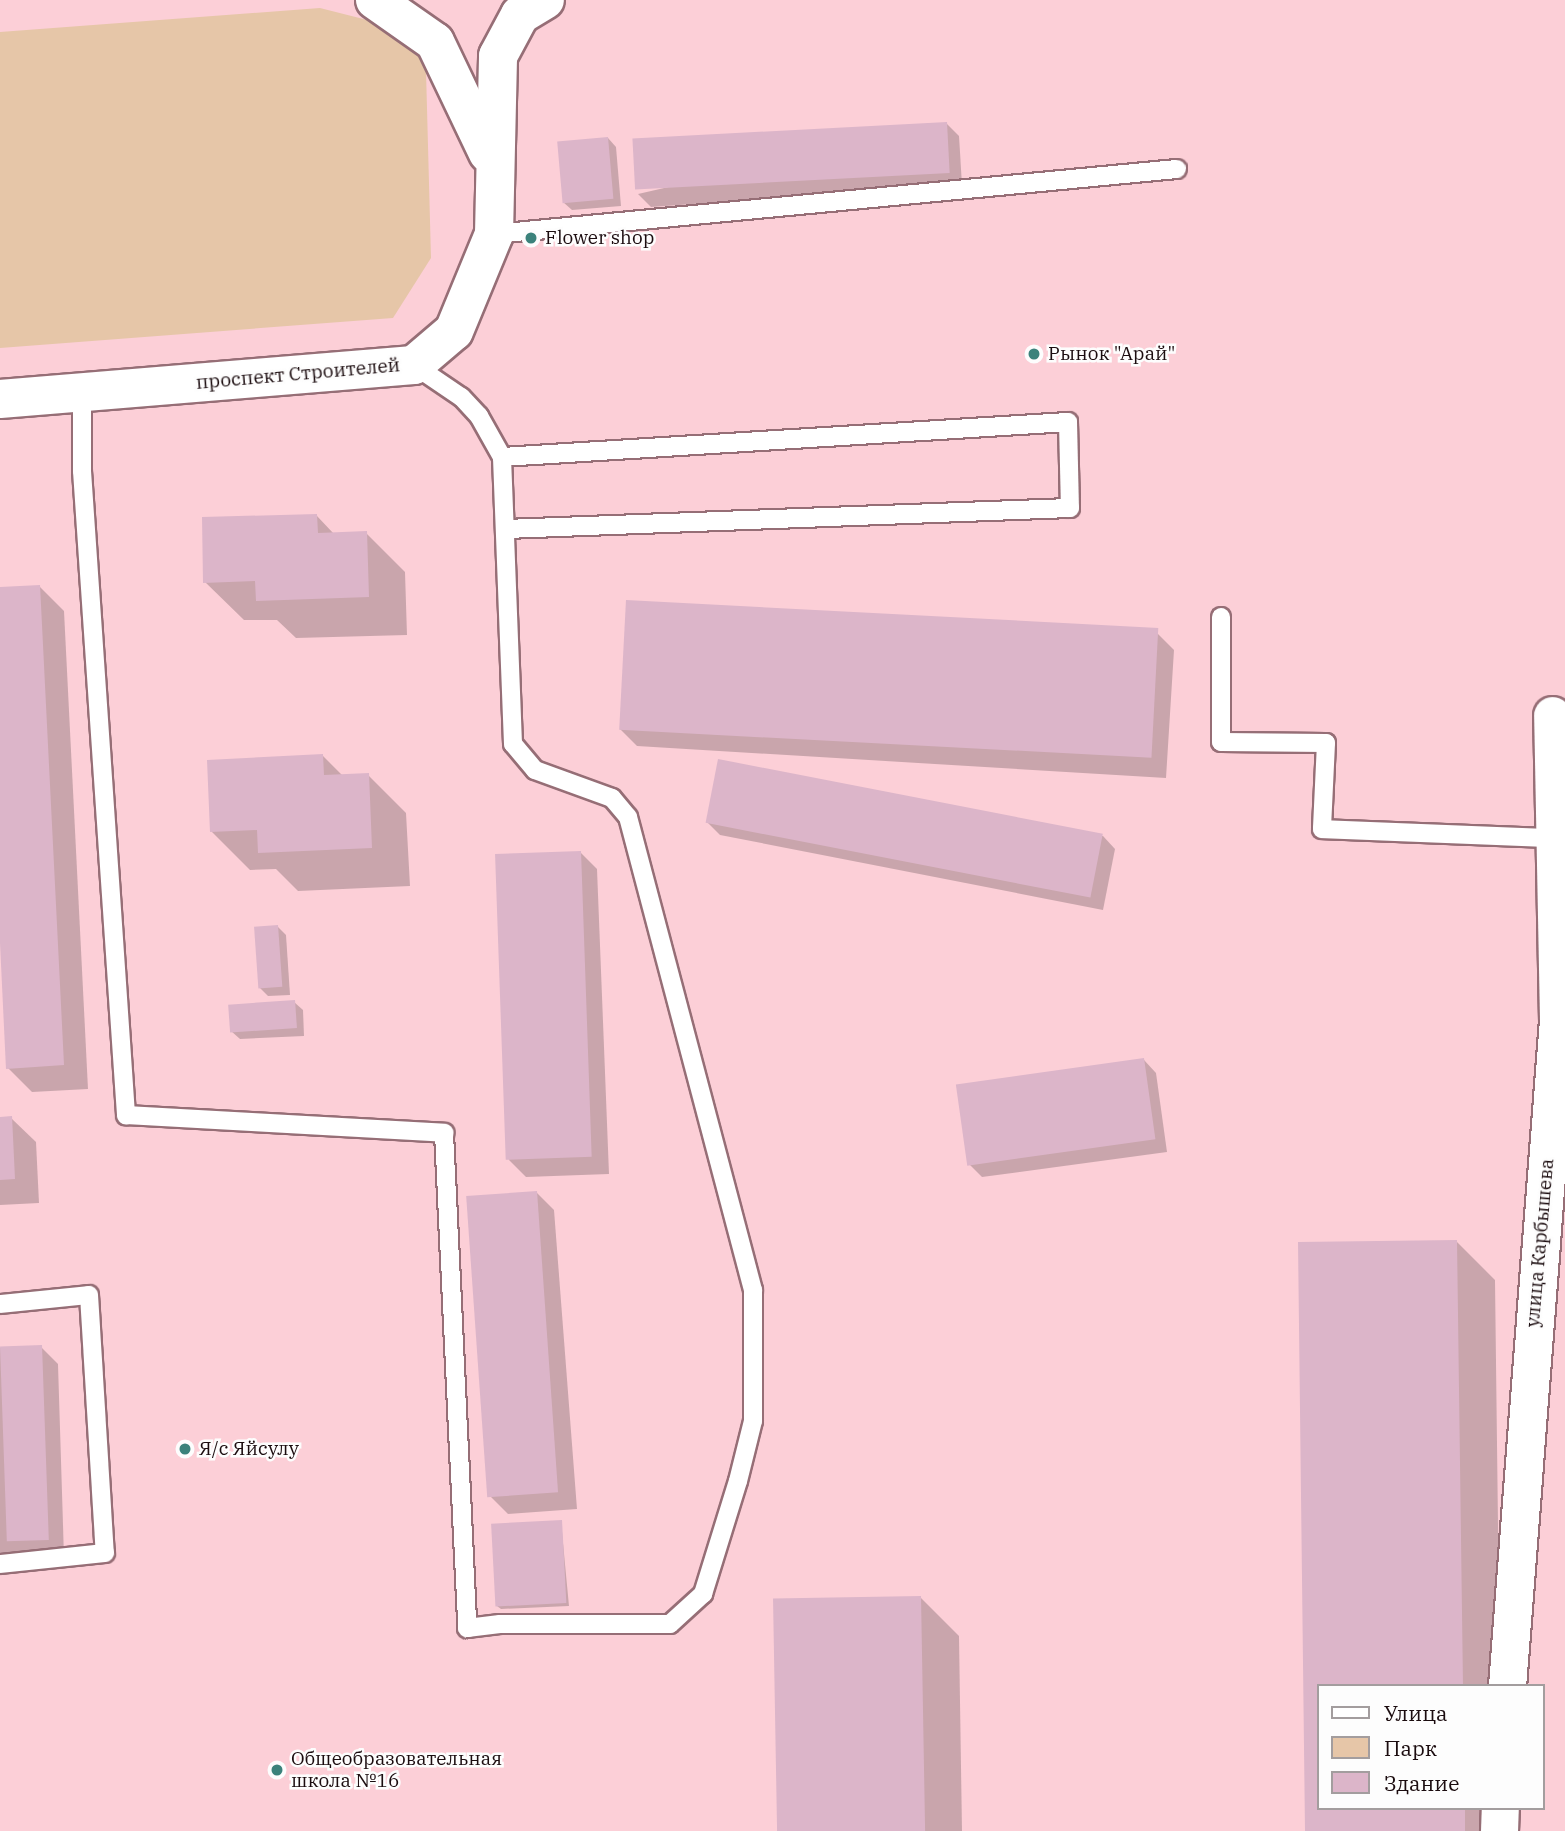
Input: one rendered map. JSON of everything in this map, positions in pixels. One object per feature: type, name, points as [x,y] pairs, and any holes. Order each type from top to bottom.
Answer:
[{"type":"main road","name":"проспект Строителей","points":[[375,0],[435,41],[495,167]]},
{"type":"main road","name":"проспект Строителей","points":[[0,399],[414,365],[454,331],[495,234],[498,56],[520,15],[545,0]]},
{"type":"street","name":"улица Карбышева","points":[[1507,1684],[1562,1020],[1559,881],[1551,838],[1552,715]]},
{"type":"street","points":[[1499,1831],[1500,1810]]},
{"type":"lane","points":[[495,234],[1177,169]]},
{"type":"lane","points":[[82,391],[82,471],[125,1115],[443,1133],[467,1628],[500,1624],[670,1624],[703,1594],[735,1493],[752,1420],[753,1290],[628,817],[612,798],[535,770],[513,744],[502,457],[479,416],[461,397],[414,365]]},
{"type":"lane","points":[[502,457],[1068,422],[1070,508],[505,529]]},
{"type":"lane","points":[[1221,617],[1222,742],[1326,743],[1322,829],[1551,838]]},
{"type":"lane","points":[[0,1304],[89,1295],[106,1553],[0,1564]]},
{"type":"green space","points":[[320,8],[387,25],[417,51],[426,71],[431,258],[393,318],[0,348],[0,32]]},
{"type":"building","points":[[947,122],[950,173],[635,189],[632,138]]},
{"type":"building","points":[[608,137],[613,199],[563,203],[557,141]]},
{"type":"building","points":[[317,514],[318,533],[367,531],[369,597],[256,601],[255,581],[203,583],[202,517]]},
{"type":"building","points":[[40,585],[64,1065],[6,1069],[0,943],[0,587]]},
{"type":"building","points":[[626,600],[1158,628],[1151,758],[619,730]]},
{"type":"building","points":[[323,754],[324,775],[369,773],[372,848],[258,853],[257,830],[210,832],[207,760]]},
{"type":"building","points":[[718,759],[1103,834],[1090,898],[706,823]]},
{"type":"building","points":[[581,851],[592,1157],[506,1160],[495,854]]},
{"type":"building","points":[[278,925],[282,987],[258,989],[254,927]]},
{"type":"building","points":[[295,1000],[297,1028],[230,1033],[228,1005]]},
{"type":"building","points":[[1144,1058],[1155,1139],[967,1166],[956,1084]]},
{"type":"building","points":[[12,1116],[15,1179],[0,1180],[0,1117]]},
{"type":"building","points":[[537,1191],[558,1492],[487,1497],[466,1196]]},
{"type":"building","points":[[1457,1240],[1463,1684],[1316,1684],[1316,1810],[1465,1810],[1465,1831],[1305,1831],[1298,1242]]},
{"type":"building","points":[[42,1345],[49,1540],[7,1541],[0,1346]]},
{"type":"building","points":[[562,1520],[566,1603],[495,1607],[491,1524]]},
{"type":"building","points":[[921,1596],[925,1831],[777,1831],[773,1599]]},
{"type":"place","name":"Flower shop","points":[[531,238]]},
{"type":"place","name":"Рынок \"Арай\"","points":[[1034,354]]},
{"type":"place","name":"Я/c Яйсулу","points":[[185,1449]]},
{"type":"place","name":"Общеобразовательная школа №16","points":[[277,1770]]}]
